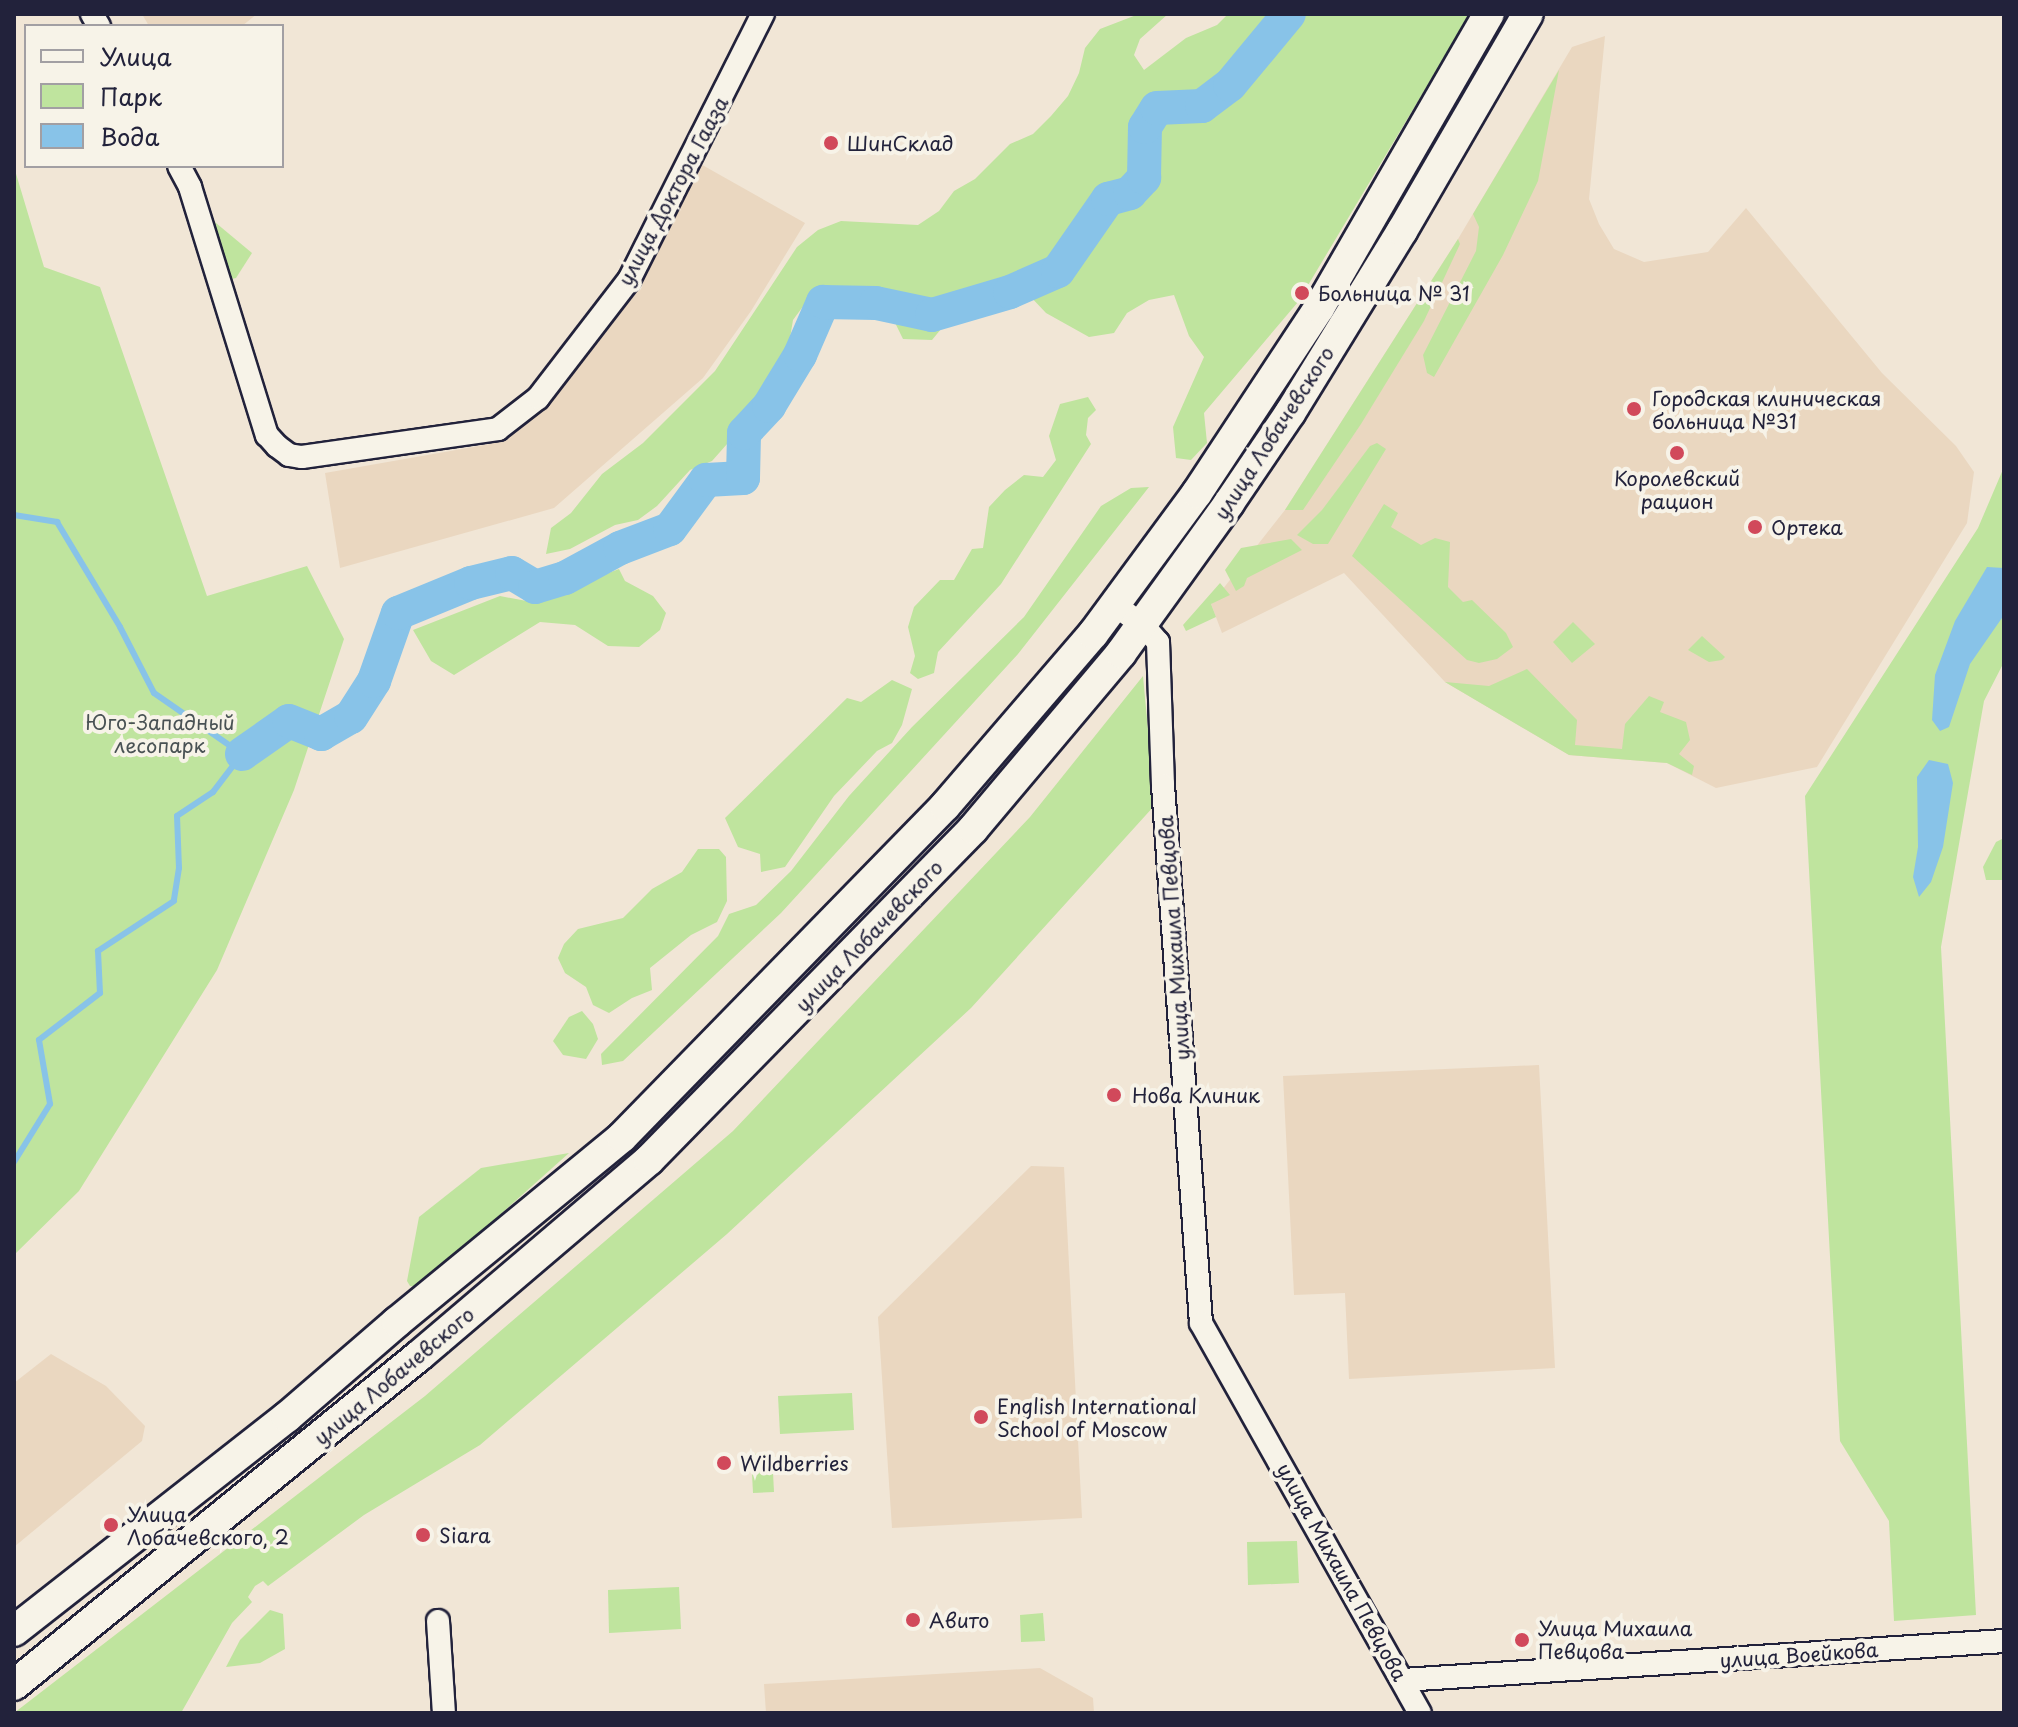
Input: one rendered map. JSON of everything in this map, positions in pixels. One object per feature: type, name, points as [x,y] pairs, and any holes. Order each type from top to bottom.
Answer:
[{"type":"main road","name":"улица Лобачевского","points":[[14,1631],[287,1417],[622,1137],[945,806],[1115,605],[1197,493],[1319,308],[1489,14]]},
{"type":"main road","name":"улица Лобачевского","points":[[14,1685],[420,1355],[649,1160],[973,829],[1143,625],[1290,413],[1528,14]]},
{"type":"street","name":"улица Доктора Гааза","points":[[180,168],[190,187],[267,435],[289,455],[310,457],[498,429],[538,398],[629,280],[763,14]]},
{"type":"street","name":"улица Михаила Певцова","points":[[1115,605],[1143,625],[1158,642],[1163,785],[1201,1323],[1420,1713]]},
{"type":"street","points":[[438,1621],[444,1713]]},
{"type":"street","name":"улица Воейкова","points":[[1403,1680],[2004,1641]]},
{"type":"shaded area","points":[[142,14],[257,14],[244,24],[148,24]]},
{"type":"shaded area","name":"Городская клиническая больница №31","points":[[1605,36],[1589,199],[1614,249],[1644,262],[1708,252],[1746,208],[1882,373],[1956,446],[1974,472],[1967,523],[1817,767],[1716,788],[1667,763],[1569,755],[1445,682],[1344,573],[1222,633],[1211,604],[1285,510],[1458,239],[1572,47]]},
{"type":"shaded area","points":[[697,162],[805,223],[751,311],[703,378],[554,508],[340,568],[325,473],[490,444],[542,404],[627,303]]},
{"type":"shaded area","points":[[1539,1065],[1555,1368],[1349,1379],[1345,1293],[1294,1295],[1283,1076]]},
{"type":"shaded area","name":"English International School of Moscow","points":[[1031,1166],[1064,1167],[1082,1518],[892,1528],[878,1317]]},
{"type":"shaded area","points":[[51,1354],[106,1386],[145,1426],[142,1441],[14,1547],[14,1383]]},
{"type":"shaded area","points":[[1040,1668],[1093,1698],[1094,1713],[766,1713],[764,1684]]},
{"type":"green space","points":[[1139,14],[1168,14],[1140,39],[1134,55],[1144,70],[1186,38],[1217,25],[1228,14],[1470,14],[1298,302],[1204,413],[1207,443],[1191,460],[1176,458],[1173,427],[1204,357],[1189,336],[1174,295],[1149,300],[1127,313],[1114,333],[1089,337],[1046,313],[1028,294],[1005,283],[957,297],[946,323],[932,340],[903,339],[878,288],[855,291],[807,301],[793,320],[789,344],[743,426],[712,461],[690,470],[657,506],[638,520],[615,525],[570,549],[546,554],[551,528],[571,513],[602,474],[643,443],[715,371],[797,247],[818,230],[841,221],[918,225],[939,211],[954,191],[975,179],[1010,144],[1033,134],[1051,116],[1068,96],[1079,73],[1085,48],[1100,29]]},
{"type":"green space","points":[[1559,70],[1538,181],[1503,255],[1434,377],[1427,373],[1423,355],[1476,251],[1479,227],[1473,214]]},
{"type":"green space","name":"Юго-Западный лесопарк","points":[[14,167],[44,267],[100,287],[207,596],[307,566],[344,639],[294,790],[217,970],[79,1191],[14,1255]]},
{"type":"green space","points":[[210,218],[252,253],[236,278],[227,280]]},
{"type":"green space","points":[[1458,239],[1460,244],[1424,321],[1361,424],[1303,510],[1285,510]]},
{"type":"green space","points":[[1088,397],[1096,410],[1088,418],[1086,435],[1091,444],[1001,584],[938,652],[934,673],[918,679],[910,673],[915,656],[908,627],[914,607],[940,580],[954,580],[972,549],[983,548],[989,507],[1005,490],[1024,475],[1043,477],[1056,460],[1049,436],[1060,404]]},
{"type":"green space","points":[[1377,443],[1386,449],[1328,544],[1313,544],[1297,535],[1322,510],[1370,446]]},
{"type":"green space","points":[[2004,467],[2004,662],[1984,701],[1941,947],[1976,1615],[1894,1621],[1889,1521],[1840,1441],[1805,796],[1978,528]]},
{"type":"green space","points":[[1149,487],[1018,654],[781,913],[623,1061],[602,1065],[601,1054],[718,936],[729,914],[756,905],[791,871],[849,796],[912,727],[1024,617],[1101,506],[1131,488]]},
{"type":"green space","points":[[1384,504],[1398,513],[1391,527],[1421,545],[1435,538],[1450,542],[1448,587],[1463,602],[1472,600],[1506,633],[1513,647],[1497,659],[1479,663],[1467,660],[1352,556]]},
{"type":"green space","points":[[1291,539],[1302,550],[1247,578],[1244,586],[1236,591],[1225,570],[1241,548]]},
{"type":"green space","points":[[619,569],[625,581],[653,596],[666,613],[660,630],[639,647],[608,646],[575,625],[540,622],[454,675],[431,661],[413,630],[500,596],[532,602]]},
{"type":"green space","points":[[1220,583],[1230,595],[1211,604],[1216,617],[1186,631],[1183,625]]},
{"type":"green space","points":[[1573,622],[1595,644],[1572,663],[1553,642]]},
{"type":"green space","points":[[1702,636],[1725,657],[1722,660],[1709,662],[1688,650]]},
{"type":"green space","points":[[1527,669],[1577,720],[1575,745],[1622,749],[1625,724],[1649,696],[1664,702],[1660,712],[1686,722],[1690,740],[1679,754],[1694,766],[1692,775],[1667,763],[1569,755],[1445,682],[1489,686]]},
{"type":"green space","points":[[1143,676],[1155,805],[971,1008],[727,1234],[480,1445],[364,1515],[268,1586],[263,1581],[255,1586],[248,1597],[252,1602],[232,1623],[181,1713],[14,1713],[425,1396],[733,1131],[1030,817]]},
{"type":"green space","points":[[892,680],[912,689],[902,725],[892,743],[877,751],[834,796],[785,867],[761,872],[760,854],[738,847],[725,818],[847,698],[861,702]]},
{"type":"green space","points":[[2004,838],[2004,880],[1986,880],[1983,867],[1996,842]]},
{"type":"green space","points":[[698,849],[719,849],[726,857],[727,901],[717,922],[691,935],[650,968],[652,990],[609,1013],[593,1005],[586,987],[565,973],[558,958],[564,944],[578,929],[623,918],[652,889],[682,872]]},
{"type":"green space","points":[[582,1011],[593,1024],[598,1039],[586,1059],[563,1055],[553,1041],[569,1017]]},
{"type":"green space","points":[[569,1153],[419,1287],[410,1286],[407,1281],[419,1217],[481,1168]]},
{"type":"green space","points":[[852,1393],[854,1430],[780,1434],[778,1396]]},
{"type":"green space","points":[[772,1453],[774,1492],[753,1493],[751,1454]]},
{"type":"green space","points":[[1297,1541],[1299,1583],[1248,1585],[1247,1542]]},
{"type":"green space","points":[[679,1587],[681,1629],[609,1633],[608,1590]]},
{"type":"green space","points":[[270,1610],[283,1614],[285,1649],[260,1663],[226,1667],[240,1640]]},
{"type":"green space","points":[[1043,1613],[1045,1641],[1021,1642],[1020,1615]]},
{"type":"water","points":[[1987,567],[2004,568],[2004,615],[1970,664],[1949,727],[1940,731],[1932,720],[1935,675],[1955,621]]},
{"type":"water","points":[[1929,760],[1948,764],[1953,783],[1943,847],[1931,882],[1919,897],[1913,877],[1918,847],[1917,777]]},
{"type":"waterway","points":[[242,754],[289,721],[321,734],[351,717],[374,681],[398,613],[471,583],[512,573],[535,587],[565,578],[620,548],[670,529],[706,480],[743,478],[744,433],[769,406],[800,355],[823,302],[876,303],[932,315],[1010,292],[1058,271],[1108,199],[1130,193],[1144,178],[1145,127],[1157,108],[1202,106],[1230,85],[1289,14]]},
{"type":"waterway","points":[[14,515],[57,522],[120,627],[154,693],[242,754],[213,792],[177,816],[179,868],[174,901],[98,951],[100,993],[39,1040],[50,1104],[14,1162]]},
{"type":"place","name":"ШинСклад","points":[[831,143]]},
{"type":"place","name":"Больница № 31","points":[[1302,293]]},
{"type":"place","name":"Городская клиническая больница №31","points":[[1634,409]]},
{"type":"place","name":"Королевский рацион","points":[[1677,453]]},
{"type":"place","name":"Ортека","points":[[1755,527]]},
{"type":"place","name":"Нова Клиник","points":[[1114,1095]]},
{"type":"place","name":"English International School of Moscow","points":[[981,1417]]},
{"type":"place","name":"Wildberries","points":[[724,1463]]},
{"type":"place","name":"Улица Лобачевского, 2","points":[[111,1525]]},
{"type":"place","name":"Siara","points":[[423,1535]]},
{"type":"place","name":"Авито","points":[[913,1620]]},
{"type":"place","name":"Улица Михаила Певцова","points":[[1522,1640]]}]
